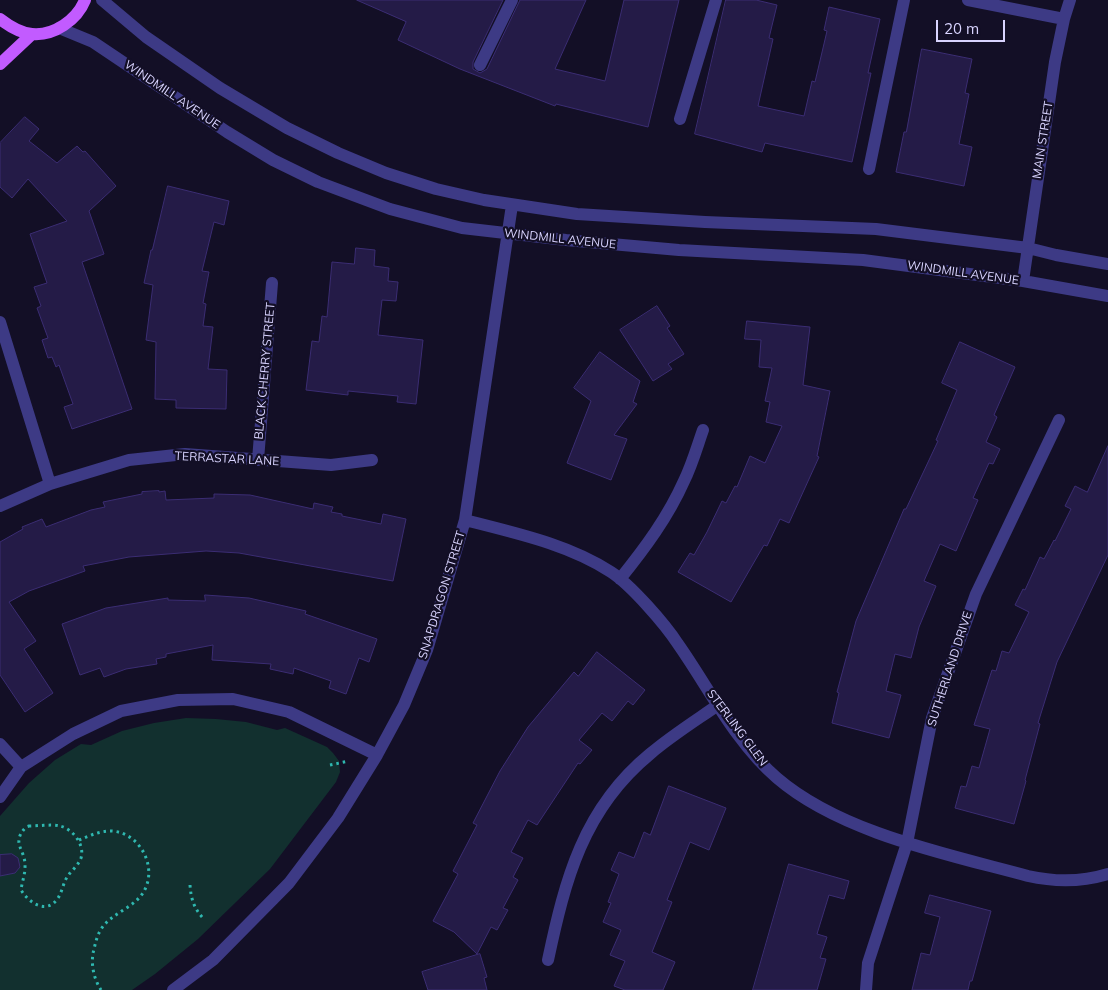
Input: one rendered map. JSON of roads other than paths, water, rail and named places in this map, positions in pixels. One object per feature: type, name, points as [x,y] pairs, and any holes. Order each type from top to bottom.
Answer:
[{"type":"main road","points":[[0,19],[10,27],[32,34],[44,33],[70,22],[85,0]]},
{"type":"main road","points":[[0,64],[32,34]]},
{"type":"street","points":[[102,0],[146,37],[220,88],[287,128],[338,153],[386,173],[436,189],[512,205],[577,214],[705,222],[876,229],[1028,248],[1108,264]]},
{"type":"street","points":[[480,65],[512,0]]},
{"type":"street","points":[[680,119],[716,0]]},
{"type":"street","points":[[869,169],[904,0]]},
{"type":"street","points":[[968,0],[1064,19]]},
{"type":"street","name":"MAIN STREET","points":[[1022,281],[1055,62],[1070,0]]},
{"type":"street","name":"WINDMILL AVENUE","points":[[59,28],[93,42],[227,132],[273,160],[318,182],[390,209],[462,228],[679,250],[864,260],[1022,281],[1108,296]]},
{"type":"street","name":"SNAPDRAGON STREET","points":[[173,990],[213,960],[289,883],[338,818],[377,756],[404,705],[427,650],[465,520],[512,205]]},
{"type":"street","name":"BLACK CHERRY STREET","points":[[258,460],[272,283]]},
{"type":"street","points":[[0,322],[50,484]]},
{"type":"street","name":"SUTHERLAND DRIVE","points":[[866,990],[868,962],[907,843],[932,718],[976,594],[1058,420]]},
{"type":"street","points":[[620,579],[646,546],[666,515],[684,482],[703,430]]},
{"type":"street","name":"TERRASTAR LANE","points":[[0,506],[50,484],[129,460],[184,454],[331,465],[372,460]]},
{"type":"street","name":"STERLING GLEN","points":[[465,520],[550,544],[599,566],[620,579],[677,642],[718,705],[755,756],[776,778],[801,797],[840,818],[907,843],[1045,880],[1088,880],[1108,874]]},
{"type":"street","points":[[0,797],[21,767],[73,734],[121,711],[178,700],[233,699],[289,712],[377,756]]},
{"type":"street","points":[[548,960],[558,914],[572,866],[582,842],[599,813],[623,780],[650,754],[718,705]]},
{"type":"street","points":[[0,744],[21,767]]}]
